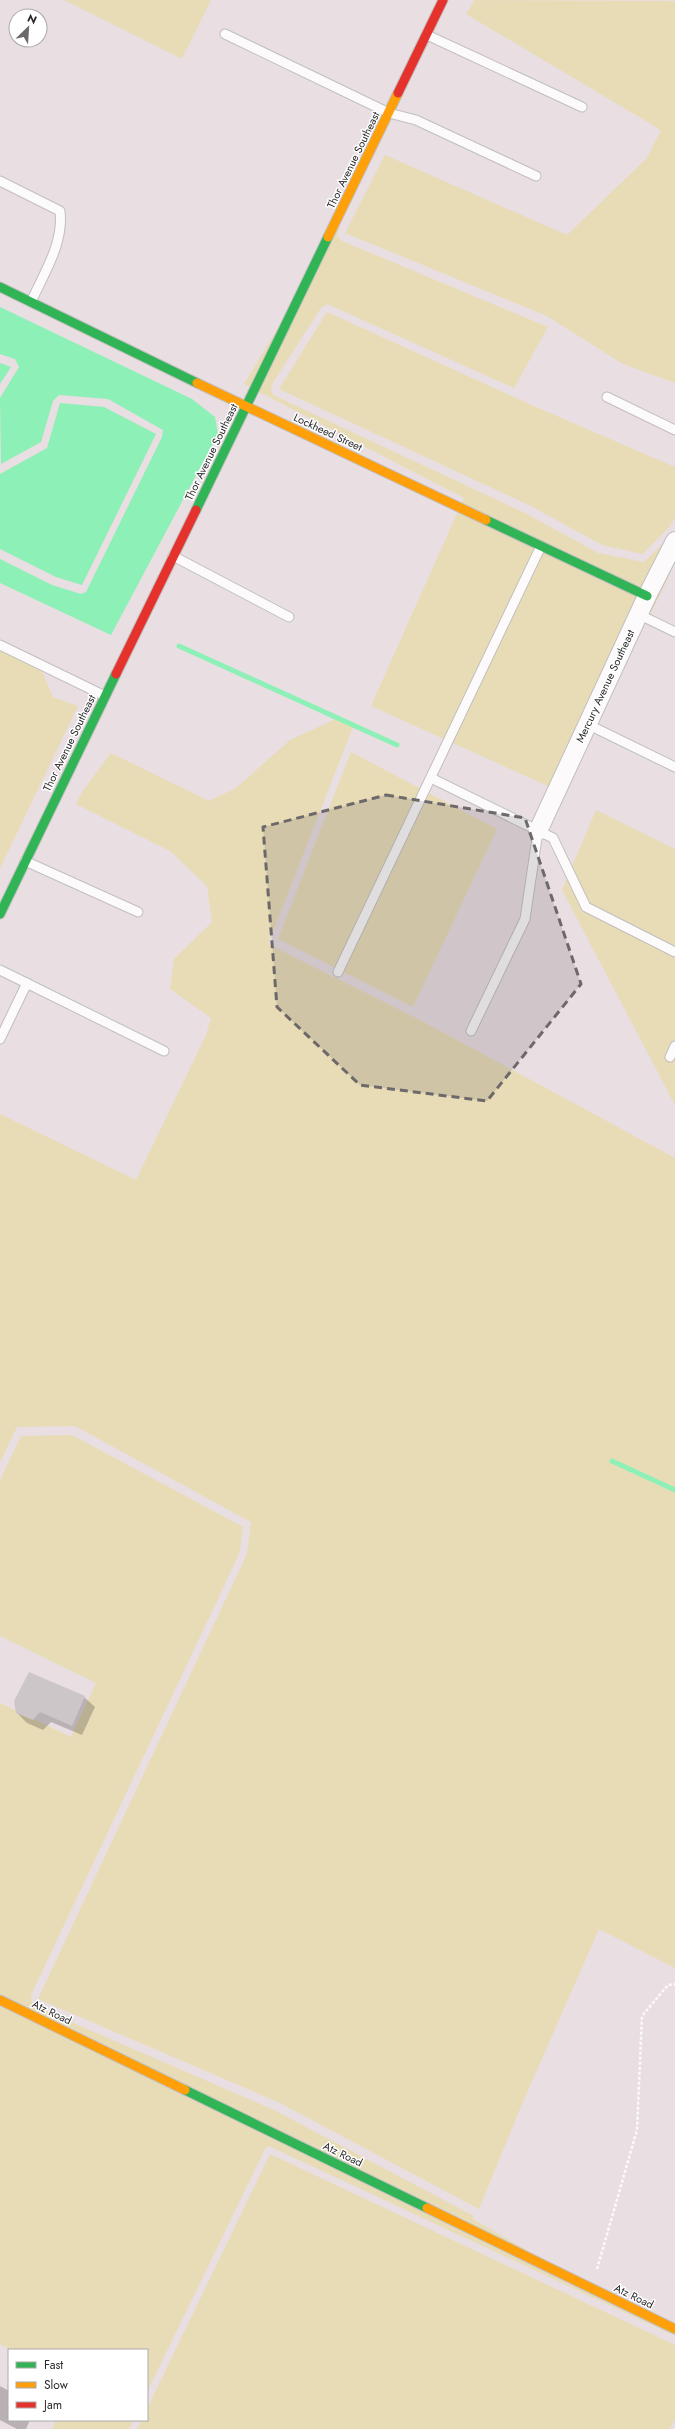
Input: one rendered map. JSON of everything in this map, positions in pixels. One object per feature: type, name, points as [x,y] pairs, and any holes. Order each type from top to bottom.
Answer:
[{"type":"street","name":"Thor Avenue Southeast","points":[[0,914],[443,0]]},
{"type":"street","name":"Lockheed Street","points":[[0,287],[246,407],[647,596]]},
{"type":"street","name":"Mercury Avenue Southeast","points":[[538,831],[638,614],[675,541]]},
{"type":"street","name":"Atz Road","points":[[0,2000],[675,2329]]},
{"type":"lane","points":[[225,34],[389,112],[416,120],[536,176]]},
{"type":"lane","points":[[426,35],[582,107]]},
{"type":"lane","points":[[0,181],[60,211],[62,226],[54,253],[31,302]]},
{"type":"lane","points":[[607,397],[675,430]]},
{"type":"lane","points":[[338,972],[541,546]]},
{"type":"lane","points":[[173,556],[289,617]]},
{"type":"lane","points":[[638,614],[675,632]]},
{"type":"lane","points":[[0,645],[105,696]]},
{"type":"lane","points":[[587,724],[675,767]]},
{"type":"lane","points":[[431,778],[553,838],[586,907],[675,952]]},
{"type":"lane","points":[[471,1031],[525,919],[538,831]]},
{"type":"lane","points":[[25,861],[138,912]]},
{"type":"lane","points":[[0,970],[164,1051]]},
{"type":"lane","points":[[0,1039],[27,983]]},
{"type":"lane","points":[[670,1057],[675,1046]]},
{"type":"path","points":[[591,2288],[637,2130],[642,2016],[668,1985],[675,1984]]},
{"type":"highlighted area","points":[[386,795],[525,818],[581,984],[487,1101],[360,1085],[277,1007],[263,827]]},
{"type":"shaded area","points":[[64,0],[211,0],[182,59]]},
{"type":"shaded area","points":[[475,0],[675,1],[675,383],[623,364],[547,316],[345,233],[385,155],[567,235],[647,158],[661,130],[466,14]]},
{"type":"shaded area","points":[[341,224],[337,235],[342,241],[548,327],[514,388],[327,304],[321,308],[272,384],[271,390],[273,395],[527,514],[598,553],[644,562],[675,532],[675,560],[666,583],[561,792],[371,706],[464,498],[244,384]]},
{"type":"shaded area","points":[[0,307],[192,399],[215,417],[218,434],[111,635],[0,583],[0,559],[52,585],[81,594],[86,592],[162,437],[163,430],[108,399],[59,395],[53,401],[41,442],[1,464],[0,398],[19,367],[15,359],[0,354]]},
{"type":"shaded area","points":[[327,312],[529,404],[675,467],[675,518],[670,526],[643,554],[602,545],[531,506],[279,389]]},
{"type":"shaded area","points":[[0,363],[11,367],[0,384]]},
{"type":"shaded area","points":[[60,403],[104,407],[156,434],[82,585],[56,577],[0,549],[0,474],[47,448]]},
{"type":"shaded area","points":[[0,641],[41,669],[53,697],[78,706],[0,868]]},
{"type":"shaded area","points":[[336,719],[353,727],[268,944],[422,1021],[675,1158],[675,1968],[599,1929],[522,2104],[479,2209],[278,2102],[38,1999],[247,1554],[251,1522],[75,1426],[17,1427],[0,1462],[0,1114],[136,1180],[206,1035],[211,1018],[170,989],[174,959],[212,922],[207,886],[170,851],[76,804],[82,792],[111,753],[209,801],[236,788],[290,740]]},
{"type":"shaded area","points":[[351,752],[497,829],[413,1007],[278,939]]},
{"type":"shaded area","points":[[596,810],[675,849],[675,1105],[562,890]]},
{"type":"shaded area","points":[[72,1435],[243,1527],[240,1552],[31,1995],[32,2005],[274,2110],[474,2216],[473,2219],[675,2336],[269,2146],[265,2149],[148,2390],[148,2349],[9,2349],[0,2344],[0,1703],[71,1737],[96,1683],[0,1636],[0,1480],[21,1436]]},
{"type":"shaded area","points":[[270,2154],[675,2345],[675,2419],[670,2429],[137,2429],[141,2421],[148,2421],[148,2407]]},
{"type":"shaded area","points":[[56,2421],[133,2421],[129,2429],[52,2429]]},
{"type":"building","points":[[29,1672],[85,1696],[72,1726],[40,1712],[33,1720],[16,1713],[14,1701]]},
{"type":"waterway","points":[[179,646],[397,745]]},
{"type":"waterway","points":[[612,1461],[675,1490]]},
{"type":"traffic: fast","points":[[196,510],[328,237]]},
{"type":"traffic: fast","points":[[0,287],[197,383]]},
{"type":"traffic: fast","points":[[486,520],[647,596]]},
{"type":"traffic: fast","points":[[0,914],[116,674]]},
{"type":"traffic: fast","points":[[185,2090],[427,2208]]},
{"type":"traffic: slow","points":[[328,237],[398,93]]},
{"type":"traffic: slow","points":[[197,383],[486,520]]},
{"type":"traffic: slow","points":[[0,2000],[185,2090]]},
{"type":"traffic: slow","points":[[427,2208],[675,2329]]},
{"type":"traffic: jam","points":[[398,93],[443,0]]},
{"type":"traffic: jam","points":[[116,674],[196,510]]}]
